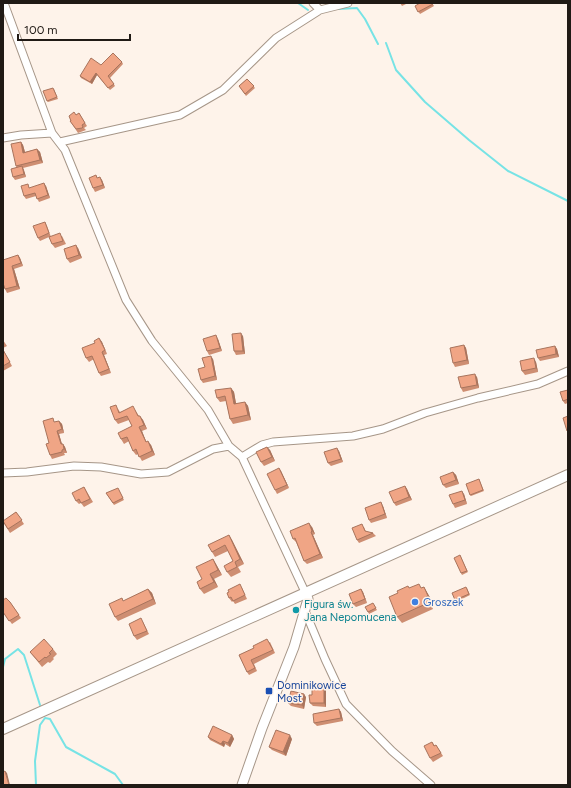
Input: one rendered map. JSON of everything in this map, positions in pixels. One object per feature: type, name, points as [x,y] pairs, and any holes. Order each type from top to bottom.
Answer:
[{"type":"main road","points":[[3,729],[568,475]]},
{"type":"street","points":[[4,3],[52,133],[65,150],[126,300],[152,341],[208,410],[229,446],[242,457],[308,599],[294,647],[242,785]]},
{"type":"street","points":[[313,3],[320,10]]},
{"type":"street","points":[[60,142],[180,115],[223,90],[276,38],[320,10],[348,3]]},
{"type":"street","points":[[3,138],[52,133]]},
{"type":"street","points":[[242,457],[262,445],[273,442],[353,436],[383,429],[433,411],[478,398],[538,384],[568,371]]},
{"type":"street","points":[[3,474],[74,466],[101,467],[142,474],[168,472],[214,449],[229,446]]},
{"type":"street","points":[[305,611],[346,704],[392,751],[431,785]]},
{"type":"building","points":[[420,3],[433,4],[418,12],[415,6]]},
{"type":"building","points":[[113,53],[122,62],[108,76],[114,84],[108,88],[96,73],[90,82],[80,76],[91,58],[101,65]]},
{"type":"building","points":[[247,79],[254,86],[245,94],[239,86]]},
{"type":"building","points":[[53,88],[57,97],[47,101],[43,91]]},
{"type":"building","points":[[74,112],[76,115],[79,113],[85,123],[82,125],[82,128],[76,129],[70,121],[69,116]]},
{"type":"building","points":[[21,142],[23,153],[37,149],[40,160],[16,166],[11,144]]},
{"type":"building","points":[[22,166],[24,174],[13,177],[11,169]]},
{"type":"building","points":[[96,175],[97,178],[100,177],[103,185],[93,188],[89,178]]},
{"type":"building","points":[[44,183],[48,195],[37,199],[35,193],[24,196],[21,186],[28,184],[29,188]]},
{"type":"building","points":[[45,222],[49,233],[38,238],[33,226]]},
{"type":"building","points":[[60,233],[63,241],[52,244],[49,237]]},
{"type":"building","points":[[76,245],[79,255],[67,259],[64,249]]},
{"type":"building","points":[[18,255],[21,263],[12,266],[17,286],[5,289],[3,283],[3,260]]},
{"type":"building","points":[[241,333],[243,351],[234,351],[232,334]]},
{"type":"building","points":[[216,335],[220,348],[207,351],[203,339]]},
{"type":"building","points":[[99,338],[105,350],[102,352],[109,369],[99,373],[92,356],[86,358],[82,348],[95,343],[94,341]]},
{"type":"building","points":[[464,345],[467,360],[453,363],[450,348]]},
{"type":"building","points":[[555,346],[556,354],[538,358],[536,350]]},
{"type":"building","points":[[3,350],[10,362],[3,366]]},
{"type":"building","points":[[211,356],[215,376],[201,380],[198,369],[205,367],[202,358]]},
{"type":"building","points":[[534,358],[536,368],[522,371],[520,361]]},
{"type":"building","points":[[475,374],[477,385],[461,388],[458,377]]},
{"type":"building","points":[[231,388],[234,404],[245,402],[248,415],[230,419],[225,396],[217,398],[215,390]]},
{"type":"building","points":[[568,390],[568,399],[563,401],[560,392]]},
{"type":"building","points":[[116,405],[119,413],[133,406],[144,425],[139,427],[146,442],[148,441],[152,451],[139,457],[136,449],[133,451],[127,437],[121,439],[118,433],[132,426],[127,416],[115,420],[110,407]]},
{"type":"building","points":[[568,416],[568,431],[567,431],[563,418]]},
{"type":"building","points":[[53,418],[54,422],[59,421],[62,429],[57,431],[64,449],[62,452],[50,455],[46,444],[49,443],[43,421]]},
{"type":"building","points":[[267,447],[272,457],[261,462],[256,452]]},
{"type":"building","points":[[337,448],[341,459],[328,463],[324,452]]},
{"type":"building","points":[[279,468],[287,485],[275,490],[267,474]]},
{"type":"building","points":[[453,472],[456,480],[443,485],[440,477]]},
{"type":"building","points":[[479,479],[483,490],[470,495],[466,484]]},
{"type":"building","points":[[405,486],[409,497],[394,503],[389,492]]},
{"type":"building","points":[[84,487],[90,499],[81,503],[79,499],[76,501],[72,493]]},
{"type":"building","points":[[118,488],[123,498],[113,503],[106,493]]},
{"type":"building","points":[[462,491],[465,500],[453,504],[449,495]]},
{"type":"building","points":[[381,502],[385,514],[369,520],[365,508]]},
{"type":"building","points":[[16,512],[22,520],[8,529],[3,521]]},
{"type":"building","points":[[309,523],[320,554],[304,561],[295,538],[293,539],[290,531]]},
{"type":"building","points":[[362,524],[365,531],[373,533],[357,540],[352,528]]},
{"type":"building","points":[[229,535],[240,559],[235,562],[237,567],[227,572],[224,566],[233,561],[225,545],[212,552],[208,545]]},
{"type":"building","points":[[460,555],[467,571],[461,573],[454,558]]},
{"type":"building","points":[[213,559],[218,570],[210,574],[214,582],[200,589],[197,582],[202,579],[196,567]]},
{"type":"building","points":[[240,584],[245,595],[233,601],[231,597],[229,598],[227,593],[229,592],[228,590]]},
{"type":"building","points":[[419,584],[421,588],[424,587],[428,596],[426,597],[428,603],[397,617],[389,597],[408,586],[409,588]]},
{"type":"building","points":[[466,587],[469,594],[455,600],[452,593]]},
{"type":"building","points":[[148,589],[153,599],[115,617],[109,604],[122,598],[123,601]]},
{"type":"building","points":[[361,589],[365,599],[353,604],[349,594]]},
{"type":"building","points":[[6,598],[19,615],[9,621],[3,612],[3,600]]},
{"type":"building","points":[[373,603],[376,608],[368,612],[365,607]]},
{"type":"building","points":[[141,618],[147,631],[134,636],[129,624]]},
{"type":"building","points":[[44,639],[53,649],[49,653],[51,654],[39,662],[30,652]]},
{"type":"building","points":[[267,639],[273,650],[251,660],[255,668],[247,672],[239,655],[254,648],[253,646]]},
{"type":"building","points":[[312,684],[324,684],[324,703],[310,703],[309,695],[312,695]]},
{"type":"building","points":[[291,691],[304,694],[302,705],[288,703]]},
{"type":"building","points":[[339,709],[341,718],[314,723],[313,714]]},
{"type":"building","points":[[213,726],[232,735],[228,743],[223,741],[221,744],[208,737]]},
{"type":"building","points":[[276,730],[290,735],[283,752],[269,747]]},
{"type":"building","points":[[432,742],[441,753],[430,758],[424,746]]},
{"type":"building","points":[[5,771],[9,785],[3,785],[3,772]]},
{"type":"waterway","points":[[298,3],[308,10]]},
{"type":"waterway","points":[[338,9],[357,8],[365,19],[378,44]]},
{"type":"waterway","points":[[386,43],[396,70],[425,102],[508,171],[568,201]]},
{"type":"waterway","points":[[3,667],[5,659],[18,649],[24,655],[40,705]]},
{"type":"waterway","points":[[36,785],[35,761],[40,725],[45,718],[50,719],[66,747],[115,774],[123,785]]},
{"type":"place","name":"Groszek","points":[[415,602]]},
{"type":"place","name":"Figura św. Jana Nepomucena","points":[[296,610]]},
{"type":"place","name":"Dominikowice Most","points":[[269,691]]}]
